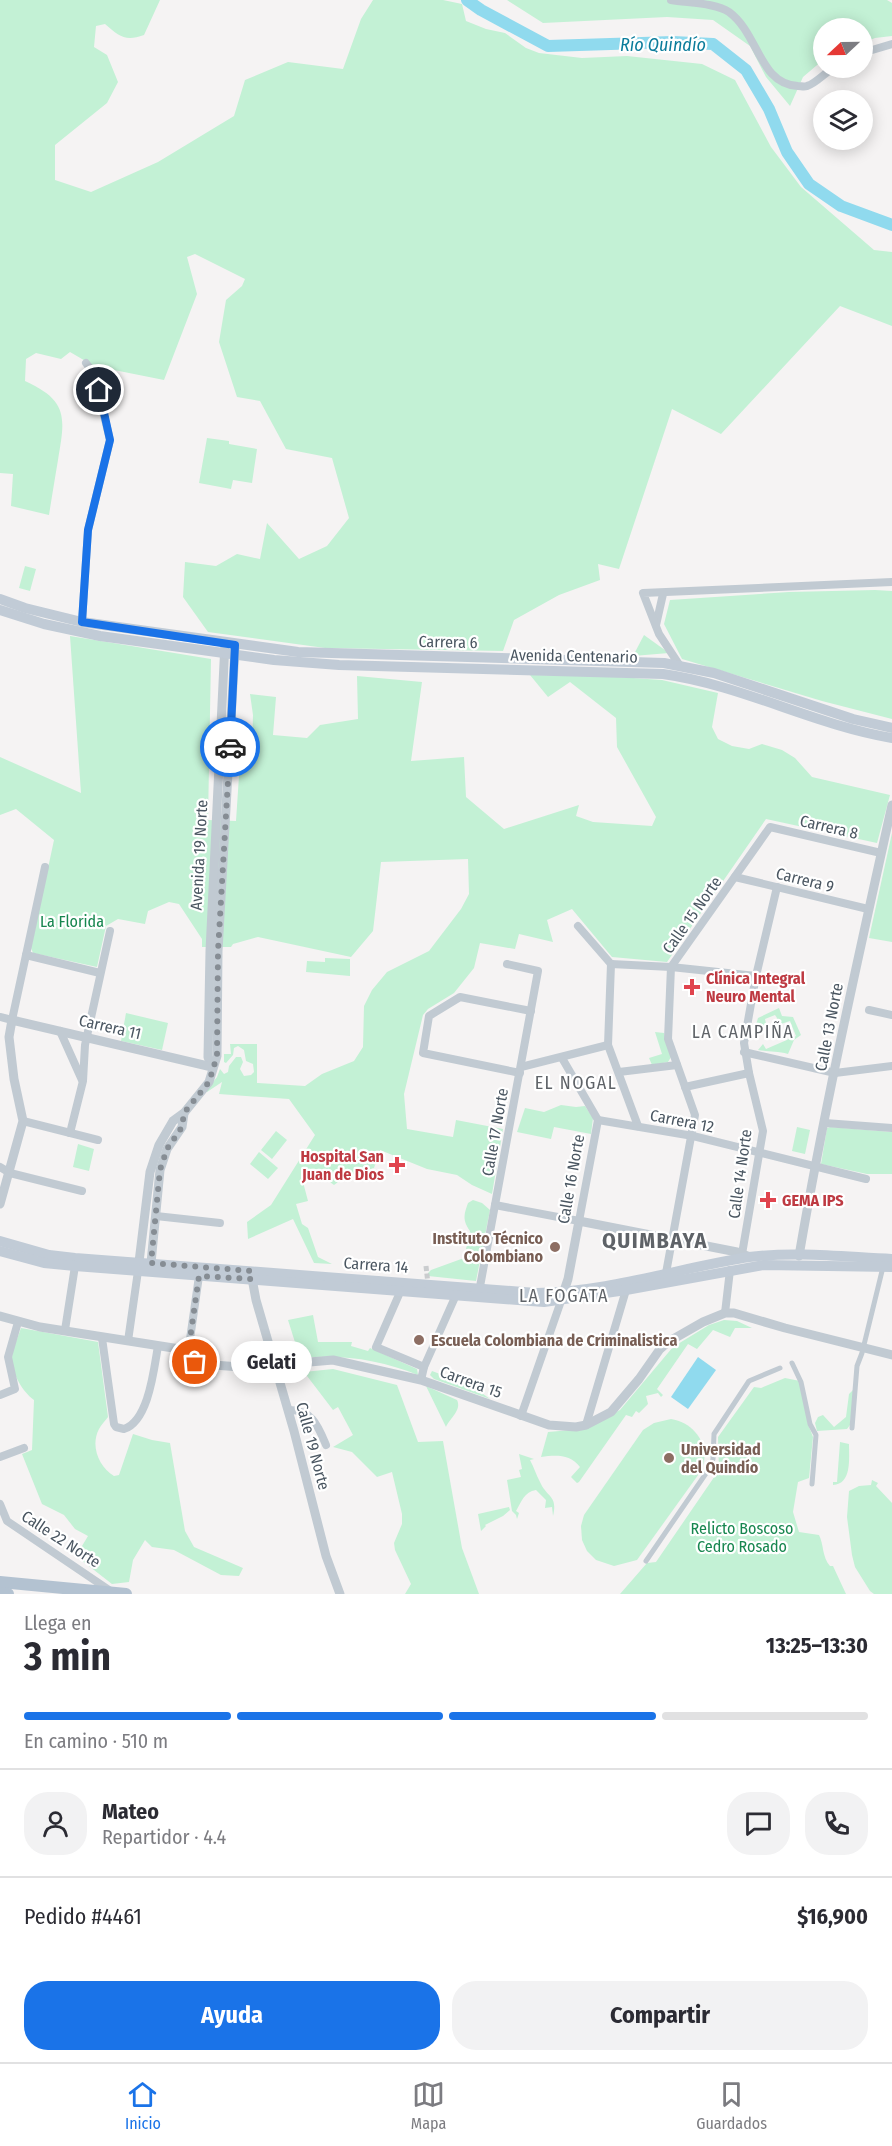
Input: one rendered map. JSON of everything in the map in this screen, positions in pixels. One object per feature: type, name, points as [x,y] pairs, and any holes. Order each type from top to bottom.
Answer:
[{"type":"main road","name":"Carrera 6","points":[[4,606],[230,649],[329,655],[608,660],[680,666],[714,673],[853,719],[892,728]]},
{"type":"main road","name":"Avenida Centenario","points":[[4,606],[44,624],[100,636],[230,649],[339,665],[663,674],[713,683],[876,736],[892,738]]},
{"type":"main road","points":[[876,736],[892,748]]},
{"type":"main road","name":"Carrera 14","points":[[0,1241],[49,1255],[199,1276],[251,1275],[479,1292],[544,1302],[562,1296],[746,1256],[892,1259]]},
{"type":"main road","name":"Carrera 14","points":[[0,1251],[44,1263],[75,1266],[139,1266],[151,1263],[456,1295],[479,1292]]},
{"type":"main road","name":"Carrera 14","points":[[562,1296],[626,1290],[764,1265],[887,1267]]},
{"type":"main road","points":[[0,1582],[118,1594]]},
{"type":"main road","points":[[0,1593],[8,1594]]},
{"type":"street","points":[[671,0],[716,6],[728,12],[741,23],[769,72],[777,81],[789,86],[807,86],[819,78]]},
{"type":"street","points":[[873,50],[892,44]]},
{"type":"street","points":[[82,622],[88,530],[110,440],[94,374],[86,363]]},
{"type":"street","points":[[680,666],[656,626],[642,593],[663,594],[892,582]]},
{"type":"street","points":[[656,626],[663,594]]},
{"type":"street","name":"Avenida 19 Norte","points":[[212,1067],[208,1057],[230,649]]},
{"type":"street","name":"Calle 13 Norte","points":[[800,1256],[815,1166],[892,805]]},
{"type":"street","name":"Carrera 8","points":[[770,827],[881,853]]},
{"type":"street","name":"Calle 15 Norte","points":[[666,1274],[696,1115],[668,1039],[671,967],[770,827]]},
{"type":"street","points":[[0,1204],[23,1121],[14,1079],[9,1036],[45,867]]},
{"type":"street","name":"Carrera 9","points":[[735,877],[868,909]]},
{"type":"street","name":"Calle 14 Norte","points":[[746,1256],[763,1131],[744,1052],[744,1043],[756,976],[777,887]]},
{"type":"street","points":[[578,926],[611,964],[608,1045],[638,1126]]},
{"type":"street","points":[[70,1133],[83,1081],[87,1037],[110,931]]},
{"type":"street","points":[[26,955],[100,973]]},
{"type":"street","name":"Calle 17 Norte","points":[[479,1292],[538,971],[507,964]]},
{"type":"street","points":[[611,964],[671,967],[756,976]]},
{"type":"street","points":[[531,1011],[460,997],[429,1016],[423,1053],[520,1070],[608,1045]]},
{"type":"street","points":[[869,1010],[892,1014]]},
{"type":"street","name":"Carrera 11","points":[[0,1017],[212,1067]]},
{"type":"street","points":[[60,1031],[83,1081]]},
{"type":"street","points":[[744,1052],[835,1073],[892,1066]]},
{"type":"street","name":"Calle 16 Norte","points":[[521,1416],[568,1279],[598,1120],[561,1058]]},
{"type":"street","points":[[619,1072],[678,1065]]},
{"type":"street","points":[[128,1341],[153,1163],[159,1145],[173,1121],[184,1113],[209,1082],[212,1067]]},
{"type":"street","points":[[685,1087],[749,1073]]},
{"type":"street","points":[[151,1263],[160,1170],[167,1149],[182,1127],[184,1113]]},
{"type":"street","name":"Carrera 12","points":[[598,1120],[693,1136],[866,1179]]},
{"type":"street","points":[[23,1121],[98,1140]]},
{"type":"street","points":[[825,1123],[892,1128]]},
{"type":"street","points":[[0,1167],[10,1173],[82,1191]]},
{"type":"street","points":[[495,1205],[673,1239],[746,1256]]},
{"type":"street","points":[[156,1216],[220,1223]]},
{"type":"street","points":[[65,1330],[75,1266]]},
{"type":"street","points":[[852,1428],[857,1366],[887,1267]]},
{"type":"street","points":[[730,1270],[725,1313],[734,1313],[785,1328],[864,1344],[892,1355]]},
{"type":"street","name":"Calle 19 Norte","points":[[251,1275],[328,1561],[340,1594]]},
{"type":"street","points":[[188,1353],[199,1276]]},
{"type":"street","name":"Carrera 15","points":[[401,1290],[376,1347],[424,1367]]},
{"type":"street","points":[[586,1425],[626,1290]]},
{"type":"street","points":[[421,1380],[424,1367],[456,1295]]},
{"type":"street","name":"Carrera 15","points":[[0,1316],[18,1322],[102,1338],[186,1350],[195,1362],[201,1365],[265,1369],[333,1360],[421,1380],[549,1425],[576,1427],[586,1425],[611,1412],[619,1405],[660,1349],[703,1322],[725,1313]]},
{"type":"street","points":[[0,1395],[15,1389],[8,1357],[18,1322]]},
{"type":"street","points":[[102,1338],[114,1424],[124,1429],[132,1425],[149,1394],[158,1346]]},
{"type":"street","points":[[792,1363],[801,1382],[810,1424],[816,1435],[812,1484]]},
{"type":"street","points":[[646,1561],[709,1469],[713,1459],[714,1434],[749,1381],[780,1368]]},
{"type":"street","points":[[288,1410],[298,1410],[314,1420],[326,1445]]},
{"type":"street","points":[[0,1457],[24,1448]]},
{"type":"street","name":"Calle 22 Norte","points":[[0,1504],[4,1523],[118,1594]]},
{"type":"green space","points":[[0,0],[160,0],[144,35],[127,38],[118,35],[105,24],[96,26],[94,47],[107,55],[118,82],[107,103],[55,145],[55,180],[91,192],[158,162],[234,116],[245,80],[288,62],[343,69],[361,19],[373,0],[443,0],[462,4],[466,21],[505,33],[526,48],[539,53],[582,58],[627,56],[702,64],[735,80],[771,147],[801,187],[874,250],[892,252],[892,326],[840,306],[721,434],[672,409],[619,569],[598,564],[600,580],[559,595],[514,620],[503,651],[325,648],[208,632],[183,597],[185,562],[216,566],[237,554],[260,559],[267,523],[299,559],[327,546],[349,518],[332,458],[286,449],[260,401],[237,397],[219,342],[226,300],[242,286],[245,279],[195,254],[187,257],[197,294],[164,380],[94,366],[70,352],[61,359],[36,353],[26,359],[25,381],[39,388],[57,404],[61,412],[62,433],[49,515],[11,506],[13,474],[0,473]]},
{"type":"green space","points":[[507,0],[887,0],[892,3],[892,36],[873,39],[873,18],[813,18],[813,68],[803,77],[790,106],[766,77],[750,46],[713,20],[667,17],[543,23]]},
{"type":"green space","points":[[207,438],[257,449],[252,483],[233,480],[231,489],[199,483]]},
{"type":"green space","points":[[25,566],[36,569],[30,591],[19,588]]},
{"type":"green space","points":[[892,591],[892,719],[822,701],[682,659],[664,624],[670,600],[789,592]]},
{"type":"green space","points":[[644,635],[669,653],[633,656]]},
{"type":"green space","name":"La Florida","points":[[70,636],[211,659],[208,820],[236,821],[241,746],[252,746],[253,715],[250,694],[276,697],[273,735],[307,738],[320,725],[358,719],[357,676],[422,682],[411,761],[464,757],[466,797],[504,829],[579,805],[576,816],[593,822],[652,826],[656,817],[617,747],[616,718],[570,682],[548,697],[530,675],[604,676],[662,680],[718,693],[712,727],[718,739],[732,746],[749,749],[762,744],[782,750],[795,758],[812,777],[890,795],[877,843],[766,819],[667,962],[612,957],[572,909],[547,920],[553,942],[519,934],[515,949],[480,943],[474,968],[454,993],[428,1009],[423,1015],[404,1094],[407,1129],[453,1137],[456,1120],[503,1129],[492,1194],[457,1175],[427,1169],[380,1150],[374,1168],[345,1177],[334,1185],[323,1177],[319,1178],[318,1175],[303,1182],[308,1201],[296,1204],[302,1224],[308,1228],[318,1257],[332,1264],[314,1263],[293,1219],[248,1239],[247,1222],[271,1205],[315,1135],[289,1099],[219,1094],[222,1082],[206,1091],[220,1069],[224,1074],[228,1072],[229,1066],[236,1057],[241,1057],[243,1062],[240,1069],[244,1076],[254,1072],[253,1064],[246,1061],[244,1050],[238,1046],[234,1048],[233,1055],[226,1063],[224,1062],[224,1054],[231,1054],[230,1044],[257,1044],[257,1083],[305,1086],[322,1074],[354,1061],[363,1047],[364,1006],[372,990],[387,972],[429,951],[461,909],[469,894],[468,859],[381,862],[373,931],[351,957],[258,937],[233,944],[231,947],[202,947],[202,939],[179,904],[169,902],[148,911],[145,924],[118,919],[106,926],[97,967],[33,953],[31,948],[54,840],[16,809],[0,815],[0,757],[81,793]]},
{"type":"green space","points":[[892,833],[892,942],[869,938]]},
{"type":"green space","points":[[325,958],[350,959],[350,976],[306,972],[307,961],[325,962]]},
{"type":"green space","points":[[779,1008],[782,1016],[793,1017],[801,1035],[794,1040],[788,1054],[758,1050],[763,1044],[766,1049],[796,1036],[790,1021],[781,1024],[775,1015],[765,1019],[767,1028],[756,1031],[758,1018]]},
{"type":"green space","points":[[126,1013],[168,1023],[162,1050],[121,1041]]},
{"type":"green space","points":[[655,1032],[664,1033],[671,1057],[668,1062],[652,1065],[649,1058],[662,1054]]},
{"type":"green space","points":[[561,1105],[585,1106],[593,1118],[591,1134],[554,1127],[551,1139],[517,1132],[525,1108],[544,1112]]},
{"type":"green space","points":[[797,1127],[810,1130],[805,1154],[792,1151]]},
{"type":"green space","points":[[827,1128],[892,1132],[892,1174],[867,1174],[821,1164]]},
{"type":"green space","points":[[276,1131],[287,1140],[272,1159],[261,1150]]},
{"type":"green space","points":[[78,1144],[94,1149],[89,1171],[73,1167]]},
{"type":"green space","points":[[259,1152],[278,1168],[268,1179],[250,1164]]},
{"type":"green space","points":[[473,1200],[482,1203],[490,1210],[476,1281],[428,1276],[431,1270],[464,1258],[470,1231],[466,1224],[465,1214],[468,1203]]},
{"type":"green space","points":[[313,1315],[318,1342],[352,1342],[351,1346],[368,1351],[370,1348],[417,1369],[418,1375],[385,1364],[350,1358],[315,1357],[280,1361],[278,1359],[299,1355],[288,1320]]},
{"type":"green space","points":[[724,1320],[737,1321],[752,1328],[735,1328],[730,1337],[713,1330],[697,1349],[688,1344],[657,1389],[663,1395],[661,1397],[658,1393],[646,1396],[648,1404],[639,1413],[636,1411],[632,1417],[626,1415],[579,1482],[577,1483],[571,1477],[580,1467],[572,1460],[557,1456],[541,1457],[548,1432],[583,1429],[620,1410],[673,1347],[709,1325]]},
{"type":"green space","points":[[21,1328],[98,1342],[108,1417],[96,1436],[96,1449],[100,1462],[114,1476],[119,1475],[133,1434],[170,1443],[185,1531],[194,1547],[243,1568],[239,1576],[221,1575],[174,1550],[152,1547],[145,1540],[133,1560],[129,1582],[112,1584],[76,1556],[88,1536],[75,1529],[64,1515],[42,1504],[22,1454],[32,1450],[34,1400],[25,1392],[13,1369],[13,1350]]},
{"type":"green space","points":[[333,1369],[397,1385],[418,1442],[443,1441],[462,1548],[479,1594],[405,1594],[411,1584],[395,1550],[394,1543],[402,1524],[402,1514],[392,1472],[377,1477],[352,1452],[333,1447],[353,1435],[338,1407],[333,1410],[304,1372]]},
{"type":"green space","points":[[432,1371],[472,1386],[490,1399],[434,1379],[430,1375]]},
{"type":"green space","name":"Relicto Boscoso Cedro Rosado","points":[[785,1378],[800,1381],[808,1424],[813,1437],[809,1478],[798,1482],[793,1512],[799,1532],[819,1535],[826,1559],[830,1566],[833,1566],[846,1594],[620,1594],[647,1563],[656,1562],[719,1470],[718,1437],[754,1387],[761,1388]]},
{"type":"green space","points":[[426,1386],[457,1400],[457,1411],[446,1427]]},
{"type":"green space","points":[[854,1389],[850,1425],[847,1429],[817,1431],[815,1423],[818,1417],[823,1415],[834,1427],[846,1417],[849,1394]]},
{"type":"green space","points":[[671,1419],[688,1426],[700,1438],[704,1454],[701,1471],[637,1560],[614,1566],[596,1560],[587,1551],[582,1540],[581,1526],[584,1515],[643,1430],[654,1423]]},
{"type":"green space","points":[[840,1442],[849,1444],[848,1470],[844,1480],[833,1485],[833,1482],[837,1482]]},
{"type":"green space","points":[[519,1454],[534,1459],[530,1460],[537,1477],[553,1500],[553,1516],[552,1507],[545,1508],[546,1500],[536,1490],[524,1498],[516,1511],[519,1513],[517,1519],[512,1511],[507,1480],[521,1477]]},
{"type":"green space","points":[[872,1480],[878,1483],[876,1486],[892,1503],[892,1594],[874,1594],[870,1591],[855,1567],[852,1555],[847,1517],[849,1491],[859,1486],[871,1485]]},
{"type":"green space","points":[[509,1507],[510,1510],[503,1516],[485,1525],[481,1531],[478,1514]]},
{"type":"water","points":[[698,1357],[716,1370],[688,1409],[671,1397]]},
{"type":"waterway","name":"Río Quindío","points":[[467,0],[548,46],[673,42],[713,44],[746,70],[769,109],[787,152],[809,184],[841,206],[892,225]]},
{"type":"tunnel","points":[[426,1266],[428,1284]]},
{"type":"way so far","points":[[195,1362],[188,1353],[199,1276],[251,1279],[251,1271],[151,1263],[160,1170],[167,1149],[182,1127],[184,1113],[209,1082],[217,1056],[218,951],[230,747]]},
{"type":"place","name":"Clínica Integral Neuro Mental","points":[[692,987]]},
{"type":"place","name":"Hospital San Juan de Dios","points":[[397,1165]]},
{"type":"place","name":"GEMA IPS","points":[[768,1200]]},
{"type":"place","name":"Instituto Técnico Colombiano","points":[[555,1247]]},
{"type":"place","name":"Escuela Colombiana de Criminalistica","points":[[419,1340]]},
{"type":"place","name":"Gelati","points":[[195,1362]]},
{"type":"place","name":"Universidad del Quindío","points":[[669,1458]]},
{"type":"district","name":"LA CAMPIÑA","points":[[743,1032]]},
{"type":"district","name":"EL NOGAL","points":[[576,1083]]},
{"type":"district","name":"QUIMBAYA","points":[[655,1240]]},
{"type":"district","name":"LA FOGATA","points":[[564,1296]]},
{"type":"route","points":[[99,390],[110,440],[88,530],[82,622],[235,645],[230,747]]}]
